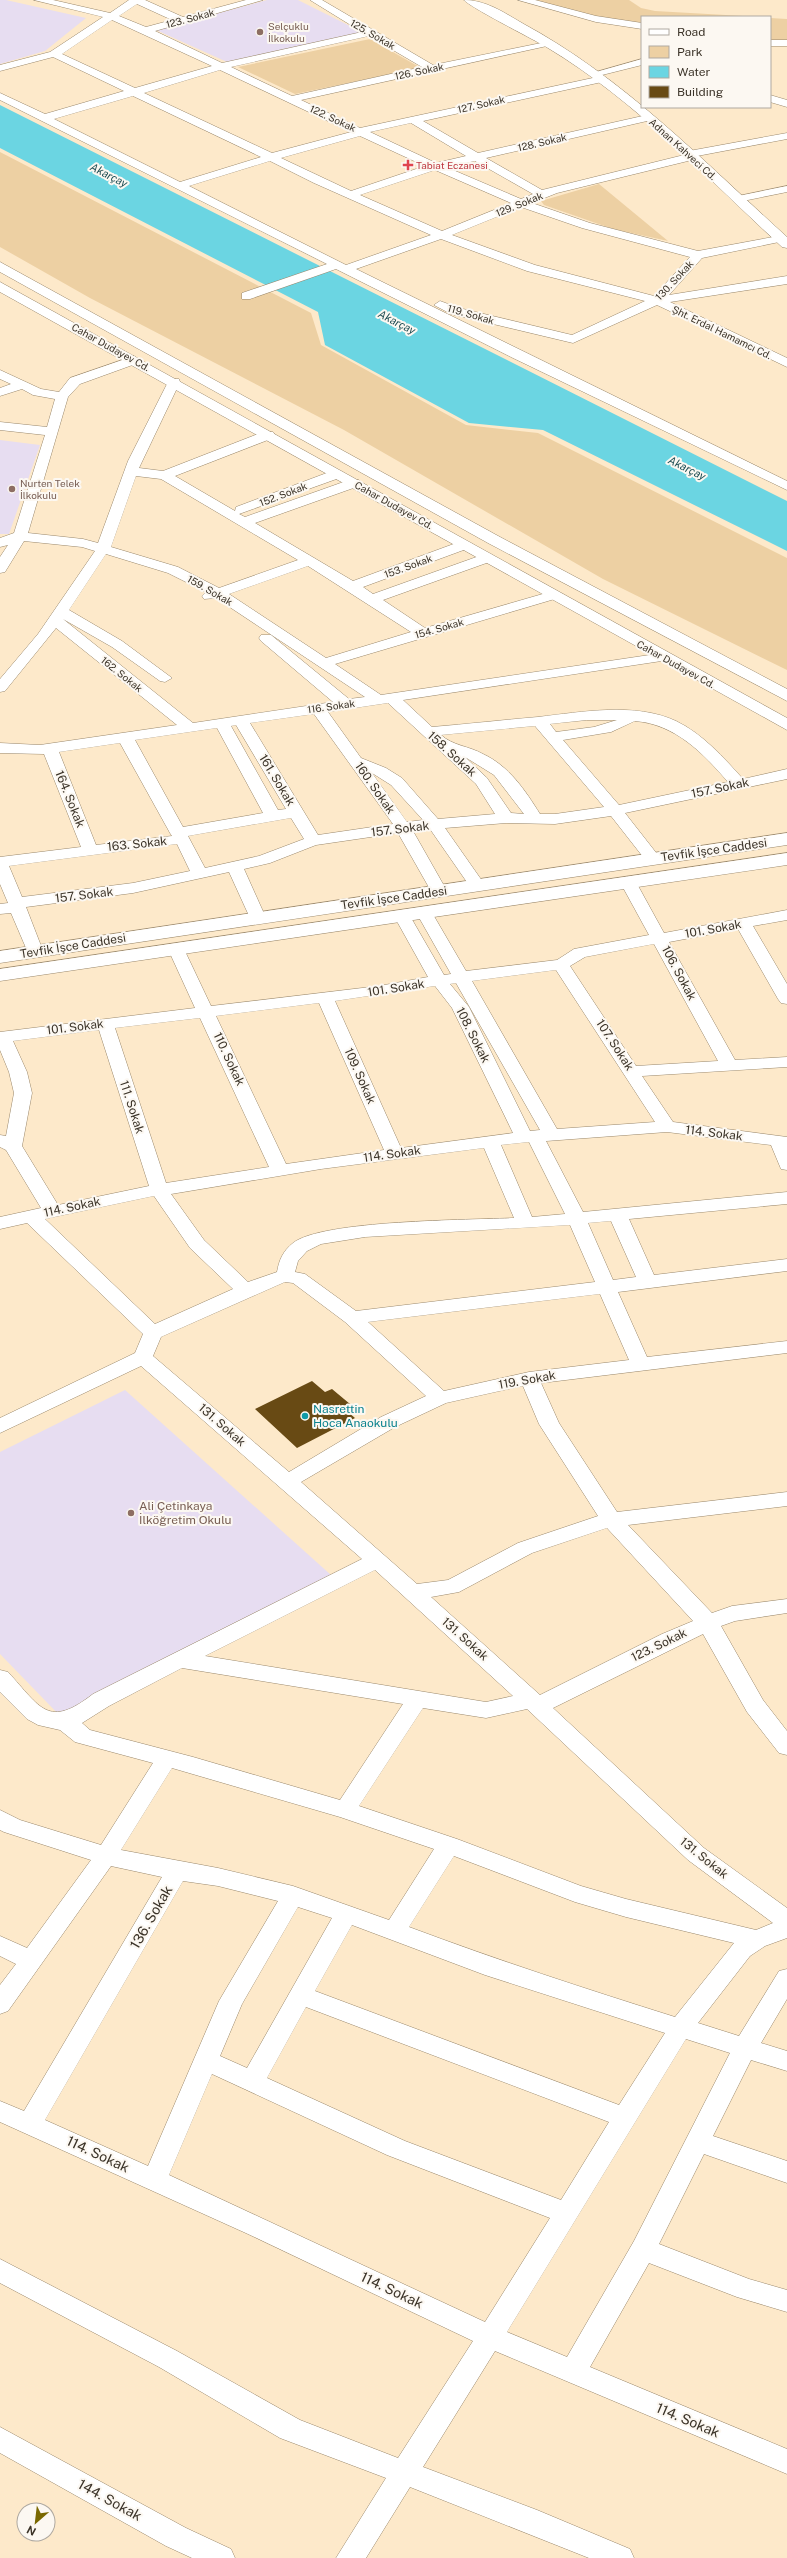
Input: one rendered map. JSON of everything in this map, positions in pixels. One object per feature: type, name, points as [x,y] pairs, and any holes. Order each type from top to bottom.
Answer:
[{"type":"main road","name":"Adnan Kahveci Cd.","points":[[474,1],[547,43],[598,77],[691,155],[784,241]]},
{"type":"main road","name":"Cahar Dudayev Cd.","points":[[0,266],[494,540],[787,696]]},
{"type":"main road","name":"Cahar Dudayev Cd.","points":[[0,286],[787,725]]},
{"type":"main road","name":"Tevfik İşce Caddesi","points":[[0,957],[787,839]]},
{"type":"main road","name":"Tevfik İşce Caddesi","points":[[0,974],[402,916],[425,914],[787,859]]},
{"type":"main road","points":[[331,907],[339,926]]},
{"type":"street","name":"122. Sokak","points":[[39,0],[111,16],[145,30],[436,166],[522,203],[602,231],[698,255]]},
{"type":"street","points":[[0,68],[54,54],[136,0],[182,20]]},
{"type":"street","name":"123. Sokak","points":[[145,30],[258,0]]},
{"type":"street","name":"125. Sokak","points":[[315,0],[431,68]]},
{"type":"street","points":[[523,0],[596,19],[641,26]]},
{"type":"street","points":[[44,118],[222,66],[370,33]]},
{"type":"street","name":"126. Sokak","points":[[292,99],[547,43]]},
{"type":"street","points":[[771,43],[787,43]]},
{"type":"street","points":[[54,54],[350,195],[442,235],[530,268],[658,300],[787,280]]},
{"type":"street","name":"127. Sokak","points":[[179,186],[271,157],[362,132],[598,77],[641,62]]},
{"type":"street","points":[[0,96],[337,266],[787,486]]},
{"type":"street","points":[[771,98],[787,104]]},
{"type":"street","name":"128. Sokak","points":[[350,195],[436,166],[647,118]]},
{"type":"street","points":[[413,120],[478,156],[542,195]]},
{"type":"street","name":"129. Sokak","points":[[351,267],[442,235],[542,195],[691,155],[787,136]]},
{"type":"street","points":[[738,199],[787,189]]},
{"type":"street","name":"130. Sokak","points":[[573,339],[658,300],[698,255],[784,241]]},
{"type":"street","points":[[246,296],[337,266]]},
{"type":"street","name":"119. Sokak","points":[[351,267],[455,311],[573,339]]},
{"type":"street","name":"Şht. Erdal Hamamcı Cd.","points":[[658,300],[787,364]]},
{"type":"street","points":[[1,564],[20,536],[52,436],[62,396],[75,381],[134,360]]},
{"type":"street","points":[[0,374],[38,392],[62,396]]},
{"type":"street","points":[[0,688],[58,616],[103,549],[132,471],[174,382]]},
{"type":"street","points":[[0,392],[21,385]]},
{"type":"street","points":[[0,426],[52,436]]},
{"type":"street","points":[[0,434],[52,436]]},
{"type":"street","points":[[164,475],[268,435]]},
{"type":"street","points":[[132,471],[164,475],[228,515],[352,586],[422,633]]},
{"type":"street","points":[[772,479],[787,473]]},
{"type":"street","name":"152. Sokak","points":[[228,515],[337,474]]},
{"type":"street","points":[[242,523],[354,483]]},
{"type":"street","points":[[0,543],[20,536]]},
{"type":"street","name":"159. Sokak","points":[[20,536],[83,543],[173,570],[218,593],[324,662],[384,698]]},
{"type":"street","name":"153. Sokak","points":[[352,586],[464,545]]},
{"type":"street","points":[[372,599],[487,558]]},
{"type":"street","points":[[203,598],[308,561]]},
{"type":"street","points":[[146,562],[254,629],[345,704]]},
{"type":"street","name":"154. Sokak","points":[[324,662],[553,595]]},
{"type":"street","points":[[58,616],[117,644],[165,678]]},
{"type":"street","name":"162. Sokak","points":[[58,616],[189,727]]},
{"type":"street","name":"116. Sokak","points":[[0,748],[50,749],[240,719],[663,657]]},
{"type":"street","name":"158. Sokak","points":[[384,698],[428,732],[482,781],[506,818]]},
{"type":"street","name":"160. Sokak","points":[[318,708],[402,827],[439,892]]},
{"type":"street","points":[[428,732],[607,714],[630,717],[670,724],[712,754],[739,784]]},
{"type":"street","points":[[552,737],[616,726],[627,722],[630,717]]},
{"type":"street","name":"161. Sokak","points":[[240,719],[313,841]]},
{"type":"street","points":[[539,721],[598,793],[617,810],[654,859]]},
{"type":"street","points":[[221,722],[273,816]]},
{"type":"street","name":"163. Sokak","points":[[0,863],[180,836],[125,737]]},
{"type":"street","points":[[443,746],[466,750],[498,768],[514,785],[535,818]]},
{"type":"street","name":"164. Sokak","points":[[50,749],[90,849]]},
{"type":"street","points":[[356,761],[384,772],[402,787],[434,825],[477,886]]},
{"type":"street","name":"157. Sokak","points":[[0,909],[17,905],[133,888],[235,867],[264,860],[313,841],[402,827],[506,818],[555,819],[617,810],[787,774]]},
{"type":"street","points":[[200,874],[180,836],[296,812]]},
{"type":"street","points":[[0,863],[35,951]]},
{"type":"street","points":[[235,867],[258,918]]},
{"type":"street","name":"106. Sokak","points":[[628,882],[661,938],[729,1065]]},
{"type":"street","points":[[425,914],[460,977],[537,1135],[576,1217],[641,1365]]},
{"type":"street","name":"101. Sokak","points":[[2,1037],[325,998],[460,977],[561,964],[580,953],[787,915]]},
{"type":"street","name":"108. Sokak","points":[[402,916],[439,981],[460,1007],[537,1135]]},
{"type":"street","points":[[743,923],[787,999]]},
{"type":"street","name":"110. Sokak","points":[[176,949],[208,1013],[280,1170]]},
{"type":"street","name":"107. Sokak","points":[[561,964],[668,1127]]},
{"type":"street","name":"109. Sokak","points":[[325,998],[394,1153]]},
{"type":"street","name":"111. Sokak","points":[[105,1024],[159,1190],[197,1244],[246,1291]]},
{"type":"street","points":[[2,1037],[18,1072],[23,1093],[6,1143],[52,1211]]},
{"type":"street","points":[[632,1071],[787,1062]]},
{"type":"street","name":"114. Sokak","points":[[0,1223],[159,1190],[280,1170],[394,1153],[537,1135],[668,1127],[782,1142]]},
{"type":"street","points":[[490,1141],[526,1223]]},
{"type":"street","points":[[782,1142],[787,1165]]},
{"type":"street","points":[[285,1276],[289,1259],[300,1247],[316,1239],[365,1230],[526,1223],[616,1213],[787,1198]]},
{"type":"street","points":[[616,1213],[648,1283]]},
{"type":"street","points":[[31,1216],[153,1333]]},
{"type":"street","points":[[352,1318],[787,1265]]},
{"type":"street","points":[[0,1426],[143,1357],[153,1333],[274,1278],[285,1276],[298,1278],[352,1318],[440,1398]]},
{"type":"street","name":"119. Sokak","points":[[288,1481],[388,1422],[440,1398],[529,1378],[787,1347]]},
{"type":"street","name":"131. Sokak","points":[[143,1357],[288,1481],[413,1592],[535,1703],[696,1854],[787,1921]]},
{"type":"street","points":[[529,1378],[549,1424],[611,1520],[708,1622],[754,1706],[787,1747]]},
{"type":"street","points":[[413,1592],[452,1587],[525,1548],[571,1531],[611,1520],[787,1499]]},
{"type":"street","points":[[0,1678],[34,1714],[51,1722],[67,1722],[86,1713],[101,1700],[377,1560]]},
{"type":"street","name":"123. Sokak","points":[[179,1660],[417,1700],[486,1710],[535,1703],[670,1638],[708,1622],[732,1614],[787,1606]]},
{"type":"street","points":[[344,1810],[417,1700]]},
{"type":"street","points":[[67,1722],[83,1736],[167,1758],[344,1810],[449,1845],[576,1893],[757,1939]]},
{"type":"street","points":[[0,2004],[106,1856],[167,1758]]},
{"type":"street","name":"136. Sokak","points":[[0,1819],[12,1826],[106,1856],[178,1871],[30,2123]]},
{"type":"street","points":[[394,1932],[449,1845]]},
{"type":"street","points":[[178,1871],[217,1875],[293,1895],[494,1968],[787,2061]]},
{"type":"street","points":[[154,2180],[205,2060],[242,1979],[293,1895]]},
{"type":"street","points":[[252,2082],[346,1914]]},
{"type":"street","points":[[350,2558],[490,2337],[681,2027],[742,1949],[757,1939],[787,1928]]},
{"type":"street","points":[[0,1945],[32,1961]]},
{"type":"street","points":[[573,2372],[643,2249],[745,2048],[787,1978]]},
{"type":"street","points":[[300,1995],[624,2118]]},
{"type":"street","points":[[205,2060],[396,2148],[566,2213]]},
{"type":"street","name":"114. Sokak","points":[[0,2111],[30,2123],[257,2226],[490,2337],[787,2462]]},
{"type":"street","points":[[697,2141],[787,2172]]},
{"type":"street","points":[[643,2249],[746,2289],[787,2301]]},
{"type":"street","points":[[0,2270],[168,2359],[290,2429],[527,2519],[620,2558]]},
{"type":"street","name":"144. Sokak","points":[[0,2439],[176,2537],[221,2558]]},
{"type":"shaded area","points":[[0,0],[6,0],[86,18],[45,51],[0,64]]},
{"type":"shaded area","name":"Selçuklu İlkokulu","points":[[267,0],[298,0],[364,33],[227,62],[156,30]]},
{"type":"shaded area","name":"Nurten Telek İlkokulu","points":[[0,440],[40,445],[9,534],[0,534]]},
{"type":"shaded area","name":"Ali Çetinkaya İlköğretim Okulu","points":[[125,1390],[331,1575],[64,1720],[0,1654],[0,1452]]},
{"type":"green space","points":[[530,0],[629,0],[641,8],[655,11],[743,16],[641,16],[641,25],[602,18]]},
{"type":"green space","points":[[771,18],[787,19],[787,41],[771,40]]},
{"type":"green space","points":[[370,39],[421,68],[295,94],[238,67]]},
{"type":"green space","points":[[0,152],[311,313],[321,345],[466,425],[538,433],[787,558],[787,670],[603,579],[344,430],[90,298],[0,247]]},
{"type":"green space","points":[[599,184],[668,241],[613,229],[544,205],[541,201]]},
{"type":"water","name":"Akarçay","points":[[0,105],[787,501],[787,551],[543,430],[469,423],[325,345],[318,312],[0,148]]},
{"type":"building","name":"Nasrettin Hoca Anaokulu","points":[[312,1381],[325,1392],[332,1389],[350,1404],[342,1407],[355,1418],[297,1448],[255,1409]]},
{"type":"place","name":"Selçuklu İlkokulu","points":[[260,32]]},
{"type":"place","name":"Tabiat Eczanesi","points":[[408,165]]},
{"type":"place","name":"Nurten Telek İlkokulu","points":[[12,489]]},
{"type":"place","name":"Nasrettin Hoca Anaokulu","points":[[305,1416]]},
{"type":"place","name":"Ali Çetinkaya İlköğretim Okulu","points":[[131,1513]]}]
